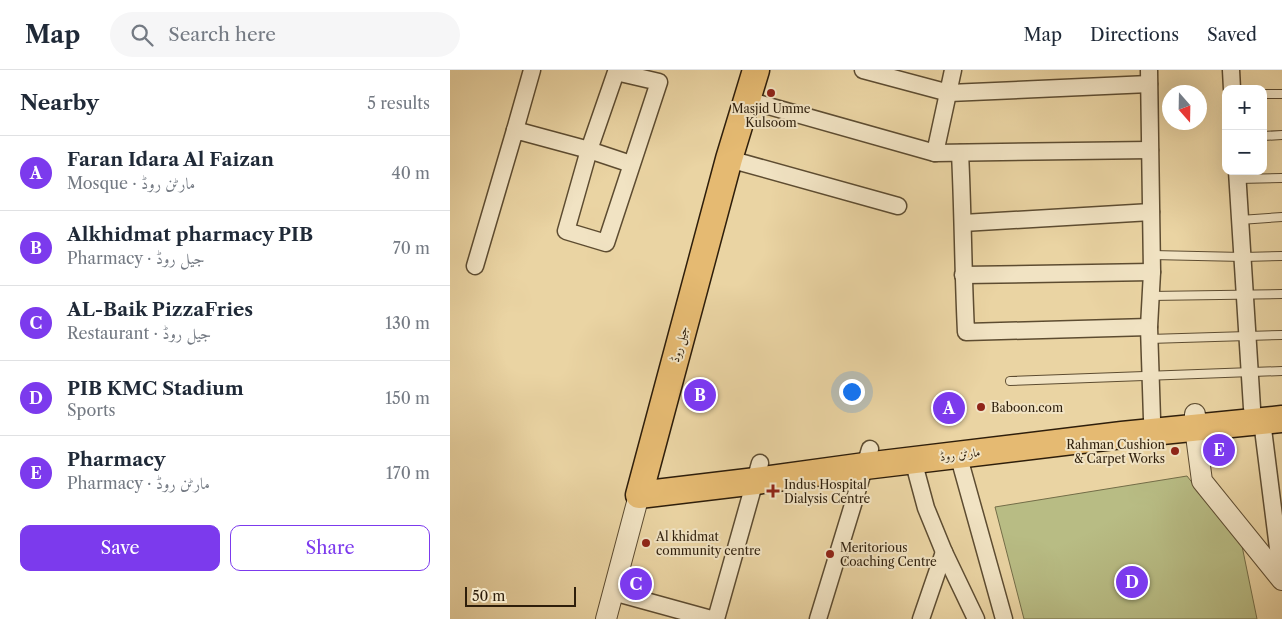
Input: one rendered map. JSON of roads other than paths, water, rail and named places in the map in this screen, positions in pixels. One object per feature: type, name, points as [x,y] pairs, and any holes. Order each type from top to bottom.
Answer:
[{"type":"main road","name":"جیل روڈ","points":[[641,486],[729,159],[756,70]]},
{"type":"main road","name":"مارٹن روڈ","points":[[641,486],[867,458],[1152,419],[1195,421],[1265,416],[1282,405]]},
{"type":"main road","name":"مارٹن روڈ","points":[[867,458],[913,460],[1122,435],[1195,421]]},
{"type":"street","points":[[475,266],[532,70]]},
{"type":"street","points":[[863,70],[949,93],[1149,77],[1152,272],[1149,333],[1152,419]]},
{"type":"street","points":[[935,153],[953,70]]},
{"type":"street","points":[[1231,70],[1232,85]]},
{"type":"street","points":[[616,72],[659,82],[606,243],[566,230],[589,150],[616,72]]},
{"type":"street","points":[[747,100],[935,153],[1150,150]]},
{"type":"street","points":[[515,130],[589,150],[631,164]]},
{"type":"street","points":[[960,153],[966,332],[1149,333]]},
{"type":"street","points":[[729,159],[898,206]]},
{"type":"street","points":[[1238,175],[1249,372],[1265,416],[1279,568]]},
{"type":"street","points":[[963,223],[1151,212]]},
{"type":"street","points":[[963,275],[1152,272]]},
{"type":"street","points":[[1195,421],[1202,481],[1279,568]]},
{"type":"street","points":[[958,454],[1004,619]]},
{"type":"street","points":[[818,619],[867,458]]},
{"type":"street","points":[[913,460],[926,508],[944,552],[976,619]]},
{"type":"street","points":[[716,619],[758,472]]},
{"type":"street","name":"جیل روڈ","points":[[606,619],[641,486]]},
{"type":"street","points":[[921,619],[944,552]]},
{"type":"street","points":[[613,592],[711,619]]},
{"type":"lane","points":[[1267,94],[1282,94]]},
{"type":"lane","points":[[1267,136],[1282,135]]},
{"type":"lane","points":[[1238,175],[1282,178]]},
{"type":"lane","points":[[1240,220],[1282,217]]},
{"type":"lane","points":[[1151,255],[1282,256]]},
{"type":"lane","points":[[1150,296],[1282,294]]},
{"type":"lane","points":[[1149,333],[1247,336],[1282,335]]},
{"type":"lane","points":[[1010,381],[1282,371]]},
{"type":"place","name":"Masjid Umme Kulsoom","points":[[771,93]]},
{"type":"place","name":"Alkhidmat pharmacy PIB","points":[[700,395]]},
{"type":"place","name":"Baboon.com","points":[[981,407]]},
{"type":"place","name":"Faran Idara Al Faizan","points":[[949,408]]},
{"type":"place","name":"Pharmacy","points":[[1219,450]]},
{"type":"place","name":"Rahman Cushion & Carpet Works","points":[[1175,451]]},
{"type":"place","name":"Indus Hospital Dialysis Centre","points":[[773,491]]},
{"type":"place","name":"Al khidmat community centre","points":[[646,543]]},
{"type":"place","name":"Meritorious Coaching Centre","points":[[830,554]]},
{"type":"place","name":"PIB KMC Stadium","points":[[1132,582]]},
{"type":"place","name":"AL-Baik PizzaFries","points":[[636,584]]}]
